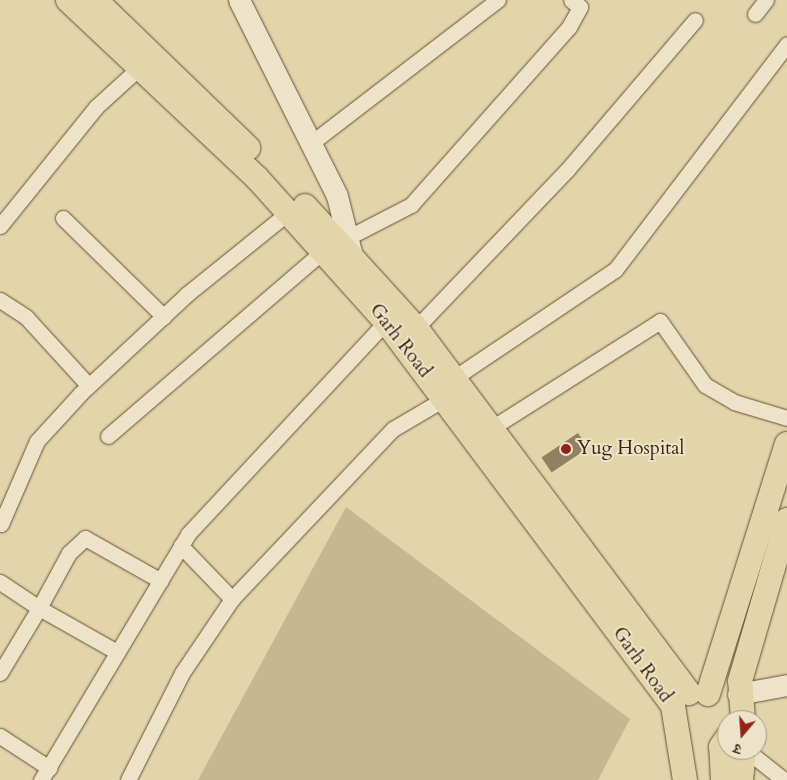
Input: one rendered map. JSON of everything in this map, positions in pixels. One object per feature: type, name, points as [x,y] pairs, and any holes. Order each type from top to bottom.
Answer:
[{"type":"main road","name":"Garh Road","points":[[68,0],[140,67],[184,96],[341,249],[416,328],[490,429],[532,502]]},
{"type":"main road","name":"Garh Road","points":[[95,0],[289,212],[341,249],[386,322],[444,399],[532,502],[686,705]]},
{"type":"main road","points":[[685,780],[686,705],[787,444]]},
{"type":"main road","points":[[741,710],[738,694],[787,520]]},
{"type":"main road","points":[[686,705],[724,704],[727,710]]},
{"type":"main road","points":[[722,760],[723,780]]},
{"type":"main road","points":[[741,780],[744,760]]},
{"type":"street","points":[[239,0],[337,196],[341,249]]},
{"type":"street","points":[[310,144],[498,0]]},
{"type":"street","points":[[108,436],[341,249],[411,206],[569,27],[580,7],[572,0]]},
{"type":"street","points":[[755,14],[766,0]]},
{"type":"street","points":[[416,328],[567,170],[695,20]]},
{"type":"street","points":[[454,378],[616,270],[784,53]]},
{"type":"street","points":[[0,226],[96,107],[140,67]]},
{"type":"street","points":[[1,524],[37,441],[89,386],[164,317],[289,212]]},
{"type":"street","points":[[63,218],[164,317]]},
{"type":"street","points":[[0,300],[26,317],[89,386]]},
{"type":"street","points":[[490,429],[660,321],[705,385],[734,402],[787,418]]},
{"type":"street","points":[[0,736],[44,774],[181,546],[235,479],[386,322]]},
{"type":"street","points":[[128,780],[182,673],[232,599],[393,429],[444,399]]},
{"type":"street","points":[[0,673],[69,553],[85,538],[161,581]]},
{"type":"street","points":[[181,546],[232,599]]},
{"type":"street","points":[[0,582],[39,608],[117,652]]},
{"type":"street","points":[[738,694],[787,685]]},
{"type":"street","points":[[758,760],[784,780]]},
{"type":"shaded area","points":[[346,507],[630,719],[598,780],[198,780]]},
{"type":"building","points":[[578,433],[588,448],[552,473],[542,458]]},
{"type":"place","name":"Yug Hospital","points":[[566,449]]}]
